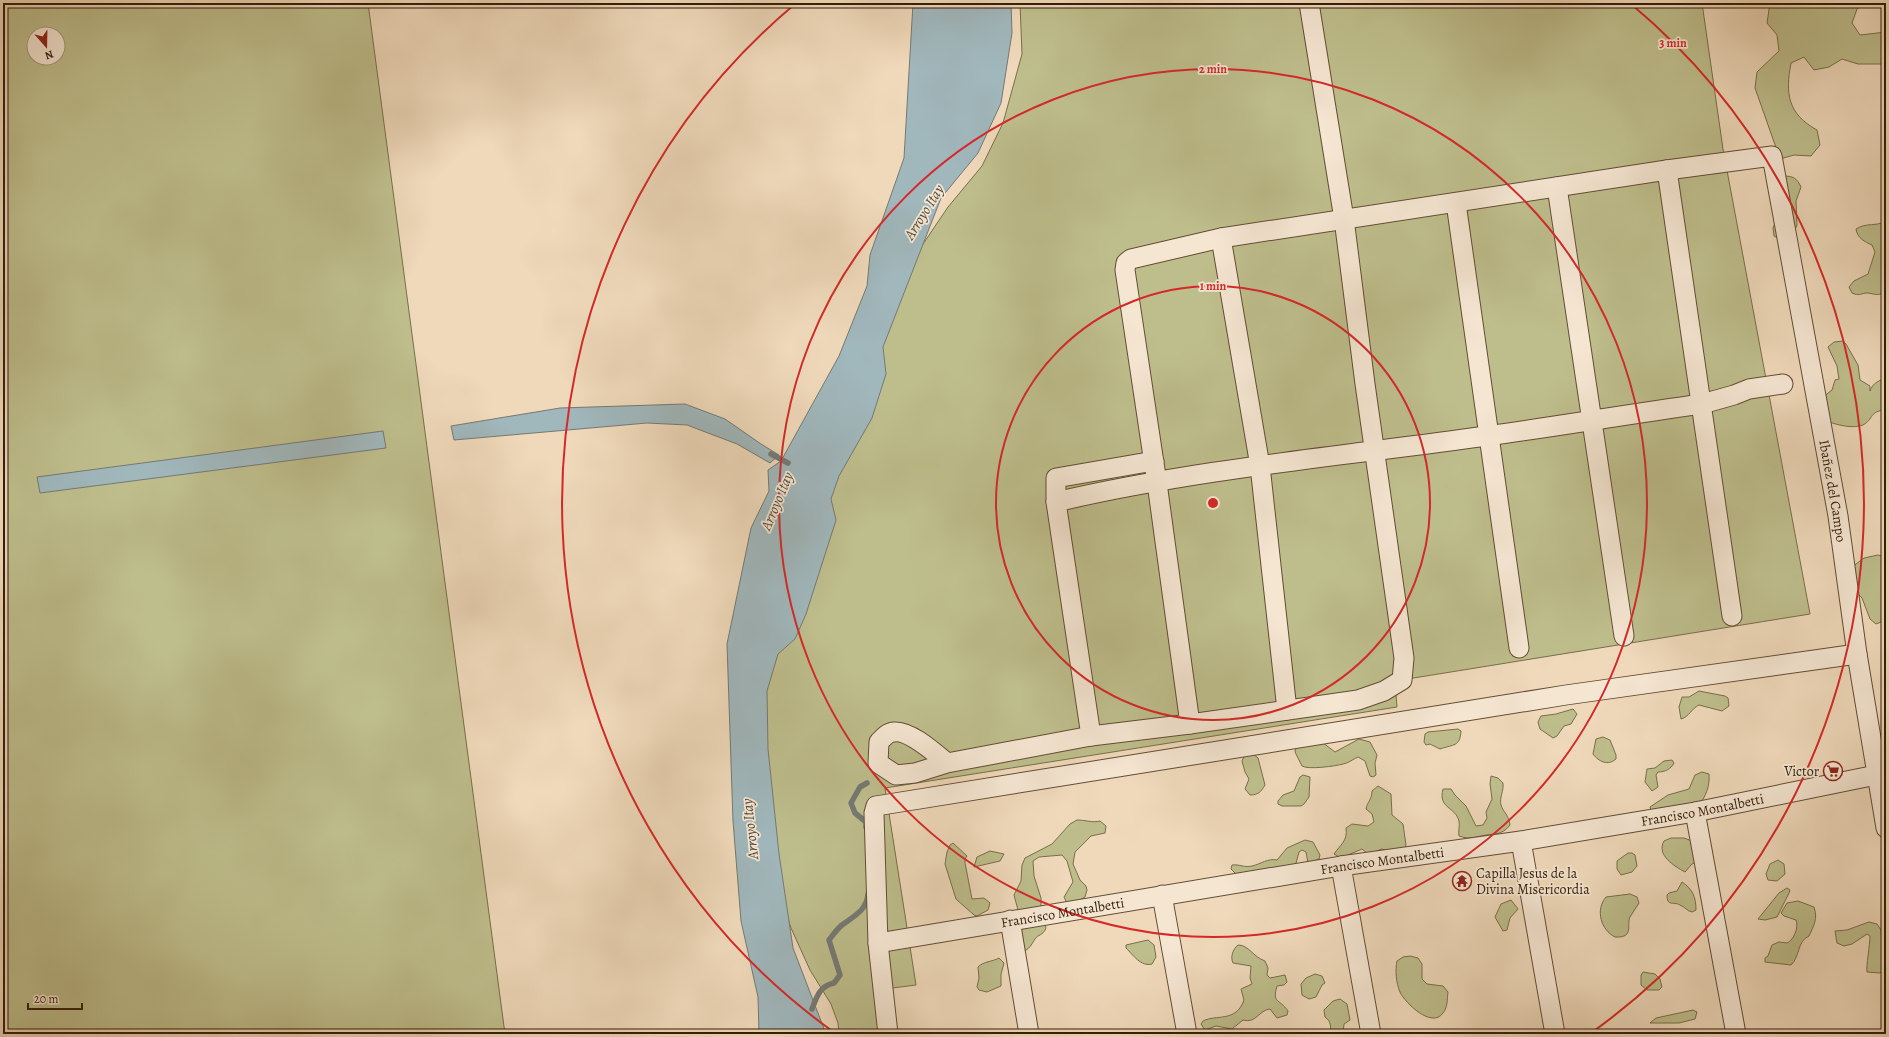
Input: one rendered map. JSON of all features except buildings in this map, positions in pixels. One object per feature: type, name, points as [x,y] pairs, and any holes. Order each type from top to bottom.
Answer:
[{"type":"street","points":[[947,763],[1091,736],[1190,724],[1358,700],[1384,691],[1402,680],[1404,658],[1391,571],[1376,450],[1365,384],[1344,220],[1309,3]]},
{"type":"street","name":"Ibañez del Campo","points":[[1667,170],[1772,156],[1838,516],[1858,654],[1881,774],[1886,828]]},
{"type":"street","points":[[1190,724],[1154,461],[1125,270],[1126,263],[1131,259],[1221,238],[1667,170],[1732,616]]},
{"type":"street","points":[[1557,187],[1624,636]]},
{"type":"street","points":[[1456,203],[1518,648]]},
{"type":"street","points":[[1221,238],[1260,466],[1287,710]]},
{"type":"street","points":[[1056,502],[1157,482],[1260,466],[1489,436],[1592,419],[1702,404],[1749,389],[1783,384]]},
{"type":"street","points":[[1091,736],[1056,502],[1056,478],[1154,461]]},
{"type":"street","points":[[888,1034],[878,943],[874,813],[876,806],[1558,696],[1858,654]]},
{"type":"street","name":"Francisco Montalbetti","points":[[878,943],[1341,866],[1521,841],[1695,812],[1881,774]]},
{"type":"street","points":[[1695,812],[1736,1034]]},
{"type":"street","points":[[1521,841],[1555,1034]]},
{"type":"street","points":[[1341,866],[1371,1034]]},
{"type":"street","points":[[1162,895],[1187,1034]]},
{"type":"street","points":[[1010,920],[1029,1034]]},
{"type":"green space","points":[[3,3],[368,3],[505,1034],[3,1034]]},
{"type":"green space","points":[[1020,3],[1702,3],[1723,149],[1810,614],[1395,681],[1397,707],[885,788],[916,985],[877,990],[886,1034],[839,1034],[838,1023],[831,1004],[810,970],[791,928],[778,887],[753,680],[917,253],[948,207],[982,166],[1003,123],[1022,54]]},
{"type":"green space","points":[[1770,3],[1865,3],[1857,9],[1852,23],[1860,35],[1886,32],[1886,64],[1858,64],[1842,59],[1829,67],[1814,70],[1804,57],[1791,63],[1788,84],[1789,94],[1794,110],[1807,124],[1817,130],[1820,145],[1811,156],[1794,155],[1780,159],[1755,88],[1757,72],[1779,51],[1777,35],[1767,23]]},
{"type":"green space","points":[[1783,176],[1794,178],[1798,181],[1801,187],[1796,201],[1797,225],[1794,232],[1781,240],[1774,236],[1773,228],[1776,221]]},
{"type":"green space","points":[[1886,221],[1886,292],[1877,295],[1866,293],[1858,295],[1852,293],[1849,287],[1854,281],[1868,274],[1875,252],[1872,245],[1860,237],[1856,229]]},
{"type":"green space","points":[[1843,341],[1858,365],[1860,380],[1870,386],[1870,391],[1876,383],[1886,378],[1886,410],[1877,412],[1866,423],[1855,427],[1829,422],[1822,398],[1832,390],[1835,380],[1839,379],[1837,366],[1828,347],[1834,342]]},
{"type":"green space","points":[[1878,555],[1886,557],[1886,620],[1876,624],[1870,619],[1862,598],[1851,587],[1852,567],[1864,558]]},
{"type":"green space","points":[[1699,691],[1725,696],[1728,698],[1729,706],[1722,711],[1699,705],[1681,719],[1679,707],[1682,697],[1689,697]]},
{"type":"green space","points":[[1573,709],[1577,714],[1571,724],[1564,726],[1557,736],[1553,738],[1540,729],[1538,722],[1541,716],[1556,714]]},
{"type":"green space","points":[[1458,729],[1461,731],[1459,740],[1453,745],[1440,749],[1430,744],[1426,745],[1424,742],[1425,734],[1428,732]]},
{"type":"green space","points":[[1603,737],[1610,740],[1616,755],[1616,759],[1607,763],[1601,761],[1593,754],[1596,739]]},
{"type":"green space","points":[[1318,739],[1335,752],[1359,739],[1370,742],[1377,755],[1375,763],[1376,775],[1373,777],[1370,776],[1365,761],[1358,757],[1347,763],[1334,766],[1316,768],[1302,766],[1295,752],[1296,745]]},
{"type":"green space","points":[[1252,753],[1258,758],[1265,785],[1259,793],[1250,795],[1245,789],[1249,779],[1242,761],[1245,754]]},
{"type":"green space","points":[[1672,760],[1674,763],[1671,767],[1665,771],[1658,772],[1656,775],[1658,787],[1652,791],[1645,782],[1647,769],[1655,768],[1664,761]]},
{"type":"green space","points":[[1702,772],[1709,774],[1709,783],[1706,794],[1699,805],[1652,814],[1650,807],[1668,795],[1689,789],[1695,775]]},
{"type":"green space","points":[[1303,775],[1310,777],[1309,797],[1304,804],[1301,806],[1282,806],[1278,804],[1278,801],[1283,795],[1294,791],[1300,777]]},
{"type":"green space","points":[[1491,776],[1498,778],[1503,783],[1501,802],[1510,825],[1507,829],[1497,834],[1470,838],[1459,836],[1459,821],[1454,812],[1445,804],[1443,800],[1443,789],[1451,789],[1466,806],[1476,826],[1483,825],[1487,818],[1486,812],[1492,799],[1490,784]]},
{"type":"green space","points":[[1378,786],[1391,794],[1392,815],[1403,824],[1406,845],[1403,851],[1396,854],[1382,849],[1368,854],[1362,849],[1341,858],[1334,854],[1345,840],[1346,828],[1352,824],[1368,826],[1374,822],[1372,814],[1366,809],[1372,791]]},
{"type":"green space","points":[[1077,820],[1094,822],[1100,821],[1106,826],[1105,833],[1091,836],[1075,852],[1073,864],[1080,880],[1086,886],[1087,890],[1085,897],[1078,901],[1067,903],[1064,897],[1073,882],[1067,861],[1062,855],[1039,857],[1033,861],[1034,876],[1041,898],[1041,905],[1036,911],[1023,916],[1018,910],[1014,895],[1021,881],[1022,865],[1025,858],[1052,844],[1070,824]]},
{"type":"green space","points":[[1671,838],[1684,838],[1692,841],[1696,862],[1692,864],[1685,872],[1667,860],[1662,851],[1664,841]]},
{"type":"green space","points":[[1305,840],[1313,842],[1320,855],[1319,859],[1308,863],[1306,852],[1302,850],[1299,852],[1295,867],[1236,874],[1231,869],[1232,865],[1249,866],[1268,860],[1277,860],[1287,848]]},
{"type":"green space","points":[[953,843],[967,856],[965,863],[972,899],[984,898],[990,903],[988,910],[977,916],[956,899],[945,864],[947,852],[950,845]]},
{"type":"green space","points":[[990,851],[1004,854],[1000,861],[974,867],[977,857]]},
{"type":"green space","points":[[1628,853],[1635,855],[1637,866],[1632,872],[1621,875],[1617,869],[1617,861]]},
{"type":"green space","points":[[1778,860],[1784,864],[1785,874],[1777,881],[1768,880],[1766,874],[1770,864]]},
{"type":"green space","points":[[1682,882],[1689,888],[1694,898],[1696,910],[1692,912],[1680,905],[1669,902],[1667,899],[1667,895],[1677,891]]},
{"type":"green space","points":[[1787,888],[1790,890],[1789,893],[1777,917],[1765,920],[1758,919],[1779,893]]},
{"type":"green space","points":[[1630,894],[1637,897],[1639,903],[1630,917],[1627,933],[1621,937],[1615,937],[1606,930],[1603,925],[1600,914],[1603,902],[1606,897]]},
{"type":"green space","points":[[1511,900],[1518,909],[1510,918],[1507,930],[1503,931],[1495,917],[1501,904]]},
{"type":"green space","points":[[1798,901],[1814,907],[1814,925],[1809,936],[1805,938],[1800,945],[1796,958],[1791,965],[1765,962],[1765,958],[1768,956],[1772,945],[1779,942],[1787,943],[1794,936],[1797,926],[1796,920],[1784,916],[1781,913],[1787,903]]},
{"type":"green space","points":[[1869,922],[1877,924],[1881,930],[1884,966],[1880,973],[1867,972],[1870,936],[1867,934],[1852,944],[1844,946],[1837,943],[1835,931],[1847,930]]},
{"type":"green space","points":[[1045,924],[1046,928],[1043,932],[1036,937],[1029,948],[1022,952],[1012,926]]},
{"type":"green space","points":[[1148,940],[1154,945],[1156,957],[1152,964],[1144,964],[1126,948],[1126,945]]},
{"type":"green space","points":[[1238,945],[1245,947],[1257,957],[1265,961],[1268,968],[1267,975],[1270,978],[1285,975],[1287,982],[1284,985],[1277,986],[1275,996],[1288,1011],[1287,1015],[1277,1018],[1270,1009],[1266,1010],[1254,1019],[1247,1021],[1243,1020],[1232,1029],[1216,1026],[1205,1030],[1201,1024],[1203,1021],[1231,1015],[1236,1012],[1244,1000],[1241,989],[1252,984],[1250,978],[1251,966],[1233,963],[1232,961],[1232,953]]},
{"type":"green space","points":[[1410,956],[1418,958],[1422,964],[1422,979],[1427,984],[1443,986],[1448,992],[1446,1008],[1438,1017],[1432,1018],[1419,1013],[1407,1002],[1400,992],[1396,976],[1397,961],[1403,957]]},
{"type":"green space","points":[[999,958],[1004,963],[1001,974],[1001,986],[987,992],[979,990],[977,987],[979,978],[978,967]]},
{"type":"green space","points":[[1643,972],[1655,974],[1660,979],[1662,987],[1659,990],[1647,990],[1641,985],[1641,975]]},
{"type":"green space","points":[[1315,974],[1322,976],[1325,983],[1322,985],[1316,997],[1309,999],[1302,995],[1301,984],[1306,978]]},
{"type":"green space","points":[[1340,999],[1347,1004],[1350,1020],[1344,1024],[1343,1034],[1329,1034],[1329,1020],[1325,1017],[1324,1010],[1333,1001]]},
{"type":"green space","points":[[1693,1010],[1697,1012],[1695,1019],[1679,1023],[1650,1023],[1656,1018]]},
{"type":"water","name":"Arroyo Itay","points":[[913,3],[1011,3],[1012,33],[1001,103],[978,153],[941,198],[883,347],[886,374],[872,418],[839,476],[831,499],[836,520],[806,614],[795,639],[778,654],[767,691],[768,749],[779,854],[793,948],[826,1034],[759,1034],[758,997],[741,921],[733,821],[727,644],[751,528],[769,491],[768,470],[781,461],[839,356],[867,286],[870,255],[904,158]]},
{"type":"water","points":[[685,404],[725,419],[779,455],[770,463],[737,444],[687,425],[647,423],[454,440],[451,426],[560,408]]},
{"type":"water","points":[[383,431],[386,448],[40,493],[37,477]]},
{"type":"waterway","points":[[771,454],[788,463]]},
{"type":"waterway","points":[[866,827],[866,822],[855,813],[851,803],[860,787],[867,783]]},
{"type":"waterway","points":[[812,1009],[822,989],[825,986],[834,983],[840,975],[829,940],[840,927],[862,908],[867,900],[868,894]]},
{"type":"place","name":"Victor","points":[[1833,771]]},
{"type":"place","name":"Capilla Jesus de la Divina Misericordia","points":[[1462,881]]}]
